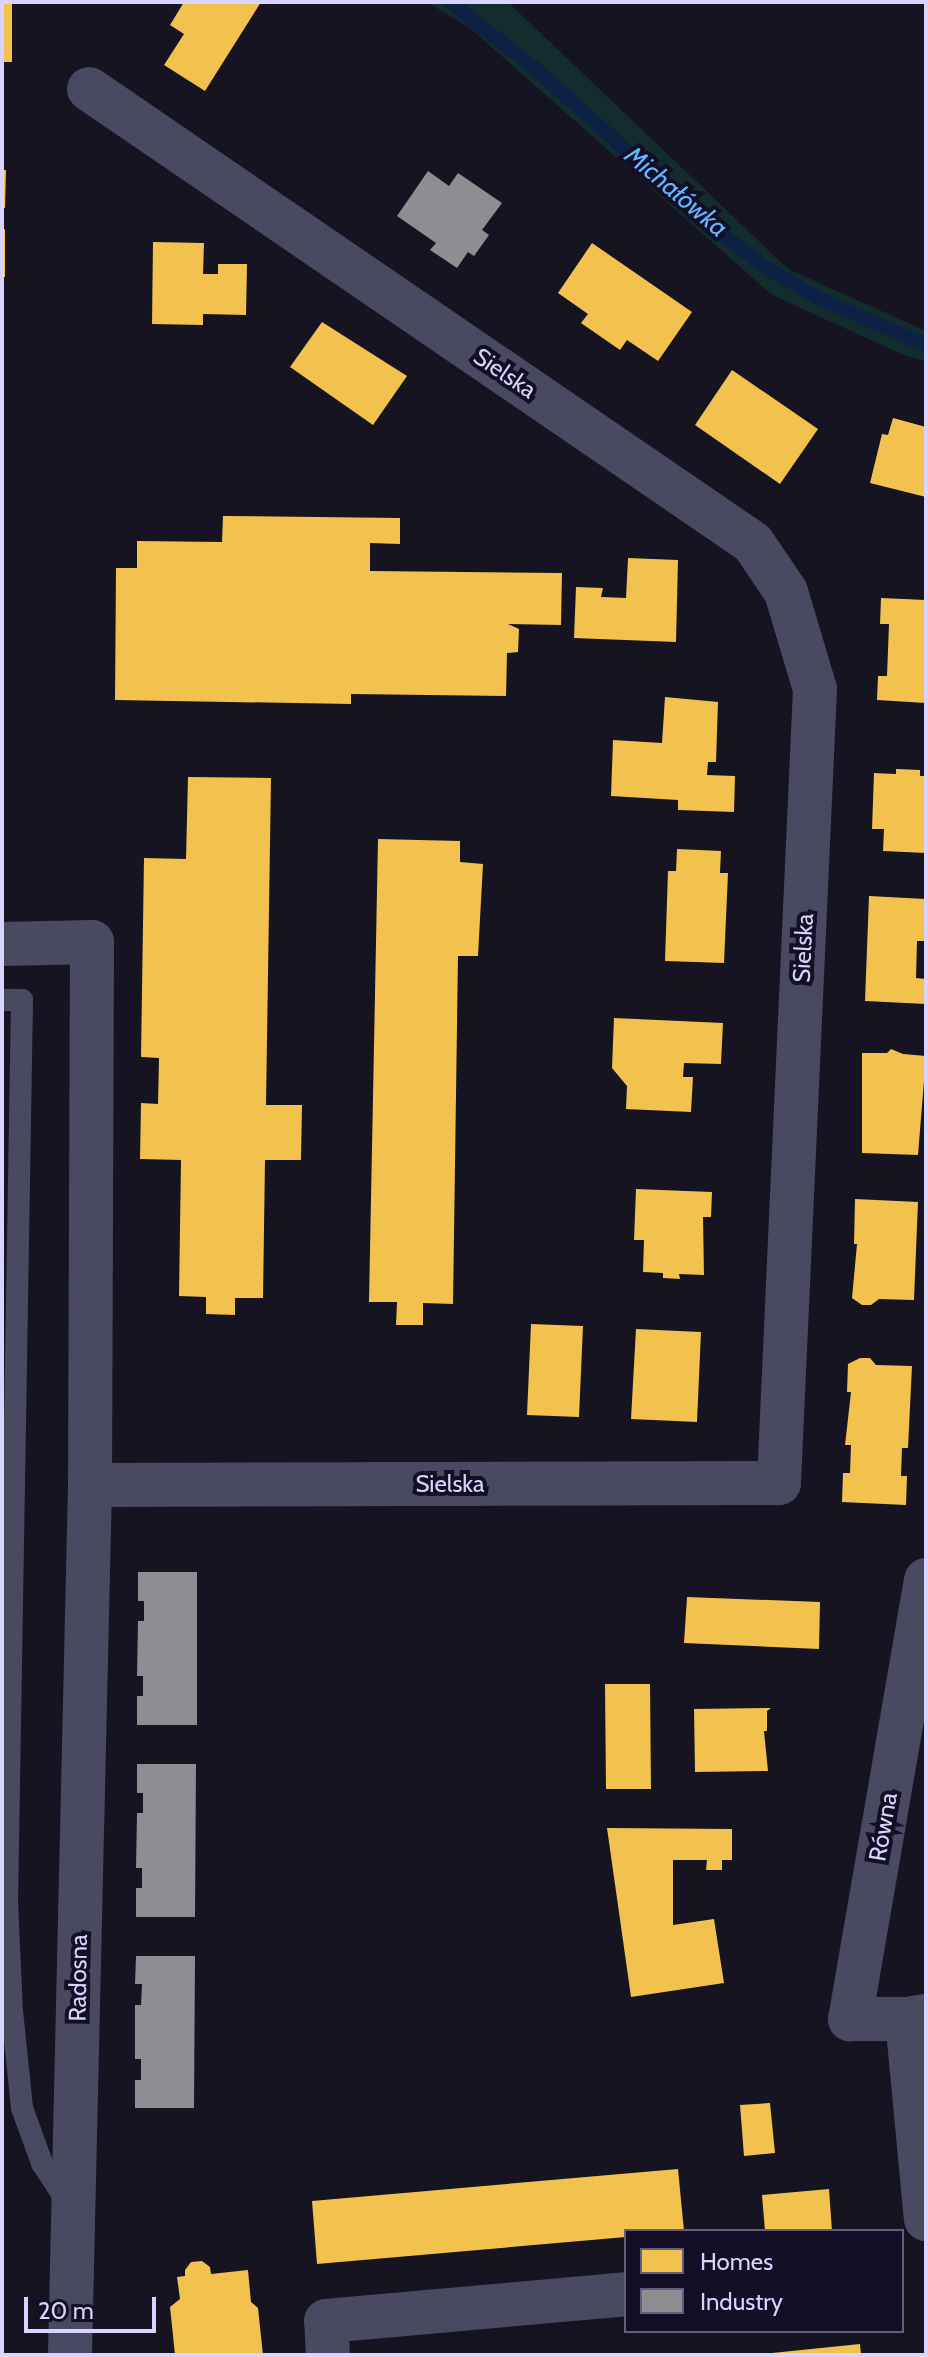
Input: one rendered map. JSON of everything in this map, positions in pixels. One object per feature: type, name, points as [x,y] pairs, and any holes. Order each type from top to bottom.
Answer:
[{"type":"street","name":"Sielska","points":[[89,89],[753,543],[786,592],[815,689],[779,1483],[90,1485]]},
{"type":"street","name":"Radosna","points":[[2,944],[92,942],[90,1485],[70,2355]]},
{"type":"street","name":"Równa","points":[[926,1580],[850,2019],[916,2017],[926,2219]]},
{"type":"street","points":[[328,2355],[326,2321],[624,2294]]},
{"type":"lane","points":[[2,1000],[22,1000],[4,1902],[22,2108],[42,2163],[75,2213]]},
{"type":"green space","points":[[427,2],[508,2],[788,269],[926,331],[926,361],[906,356],[772,295],[471,29]]},
{"type":"building: Homes","points":[[2,2],[12,2],[12,62],[2,62]]},
{"type":"building: Homes","points":[[184,2],[261,2],[205,91],[164,65],[184,34],[170,25]]},
{"type":"building: Homes","points":[[2,170],[6,170],[5,208],[2,209]]},
{"type":"building: Homes","points":[[5,229],[5,277],[2,277],[2,230]]},
{"type":"building: Homes","points":[[153,242],[204,243],[203,274],[218,274],[218,264],[247,264],[246,315],[203,314],[203,325],[152,324]]},
{"type":"building: Homes","points":[[592,243],[692,312],[658,361],[627,340],[620,350],[581,323],[588,314],[558,293]]},
{"type":"building: Homes","points":[[322,322],[407,376],[373,425],[290,367]]},
{"type":"building: Homes","points":[[732,370],[818,429],[780,484],[695,425]]},
{"type":"building: Homes","points":[[893,418],[926,427],[926,497],[870,483],[882,434],[888,435]]},
{"type":"building: Homes","points":[[223,516],[400,518],[400,544],[370,543],[370,571],[562,573],[561,625],[508,624],[519,629],[518,652],[507,653],[506,696],[351,694],[351,704],[115,700],[116,568],[137,568],[137,541],[222,542]]},
{"type":"building: Homes","points":[[628,558],[678,560],[676,642],[574,638],[576,587],[603,588],[601,597],[626,598]]},
{"type":"building: Homes","points":[[881,598],[926,600],[926,703],[877,700],[878,676],[887,676],[889,624],[880,624]]},
{"type":"building: Homes","points":[[665,697],[718,702],[716,762],[708,762],[707,775],[735,776],[734,812],[678,810],[678,800],[611,796],[613,740],[662,743]]},
{"type":"building: Homes","points":[[896,769],[920,770],[920,776],[926,776],[926,853],[883,851],[884,829],[872,829],[874,773],[896,774]]},
{"type":"building: Homes","points":[[188,777],[271,778],[266,1105],[302,1105],[301,1160],[265,1160],[263,1298],[235,1298],[235,1315],[206,1314],[206,1297],[179,1296],[181,1160],[140,1159],[141,1103],[158,1104],[159,1058],[141,1057],[144,858],[186,859]]},
{"type":"building: Homes","points":[[378,839],[460,841],[460,862],[483,864],[478,956],[458,956],[453,1304],[423,1303],[423,1325],[396,1325],[397,1302],[369,1302]]},
{"type":"building: Homes","points":[[677,849],[721,851],[720,873],[728,873],[724,963],[665,961],[668,871],[676,871]]},
{"type":"building: Homes","points":[[869,896],[926,899],[926,941],[917,941],[916,978],[926,979],[926,1004],[865,1001]]},
{"type":"building: Homes","points":[[614,1018],[723,1023],[721,1064],[684,1063],[683,1077],[693,1077],[691,1112],[626,1109],[627,1086],[612,1068]]},
{"type":"building: Homes","points":[[891,1049],[903,1054],[926,1056],[918,1155],[862,1153],[862,1053],[887,1053]]},
{"type":"building: Homes","points":[[636,1189],[712,1192],[711,1217],[703,1217],[704,1275],[679,1274],[680,1279],[663,1278],[663,1273],[643,1272],[644,1240],[634,1240]]},
{"type":"building: Homes","points":[[855,1199],[918,1202],[914,1300],[879,1299],[871,1305],[862,1305],[852,1298],[857,1244],[854,1244]]},
{"type":"building: Homes","points":[[531,1324],[583,1326],[579,1417],[527,1415]]},
{"type":"building: Homes","points":[[636,1329],[701,1332],[697,1422],[631,1419]]},
{"type":"building: Homes","points":[[860,1358],[870,1358],[876,1365],[912,1366],[908,1448],[902,1448],[901,1476],[907,1476],[906,1505],[842,1502],[843,1473],[850,1473],[851,1445],[845,1445],[851,1392],[847,1392],[848,1364]]},
{"type":"building: Homes","points":[[687,1597],[820,1602],[819,1649],[684,1643]]},
{"type":"building: Homes","points":[[605,1684],[650,1684],[651,1789],[606,1789]]},
{"type":"building: Homes","points":[[771,1708],[767,1711],[767,1731],[764,1731],[768,1771],[695,1772],[694,1709]]},
{"type":"building: Homes","points":[[607,1828],[732,1829],[732,1860],[722,1860],[722,1870],[706,1870],[707,1860],[673,1860],[673,1925],[714,1919],[724,1983],[631,1997]]},
{"type":"building: Homes","points":[[770,2103],[775,2153],[744,2156],[740,2105]]},
{"type":"building: Homes","points":[[678,2169],[684,2229],[624,2229],[624,2237],[317,2264],[312,2201]]},
{"type":"building: Homes","points":[[829,2189],[832,2229],[765,2229],[762,2195]]},
{"type":"building: Homes","points":[[202,2261],[210,2267],[211,2274],[248,2270],[251,2302],[258,2308],[263,2355],[175,2355],[170,2307],[180,2299],[177,2277],[185,2276],[191,2262]]},
{"type":"building: Homes","points":[[860,2344],[861,2355],[772,2355],[772,2353]]},
{"type":"building: Industry","points":[[428,171],[449,186],[458,173],[502,203],[482,230],[489,235],[474,256],[468,252],[457,268],[430,250],[436,243],[397,216]]},
{"type":"building: Industry","points":[[138,1572],[197,1572],[197,1725],[137,1725],[137,1696],[143,1696],[143,1676],[137,1676],[138,1621],[144,1621],[144,1601],[138,1601]]},
{"type":"building: Industry","points":[[137,1764],[196,1764],[195,1917],[136,1917],[136,1888],[142,1888],[142,1868],[136,1868],[137,1813],[143,1813],[143,1793],[137,1793]]},
{"type":"building: Industry","points":[[136,1956],[195,1956],[194,2108],[135,2108],[135,2080],[141,2080],[141,2059],[135,2059],[135,2005],[141,2005],[142,1984],[135,1984]]},
{"type":"waterway","name":"Michałówka","points":[[450,2],[538,71],[705,221],[765,267],[820,299],[926,345]]}]
